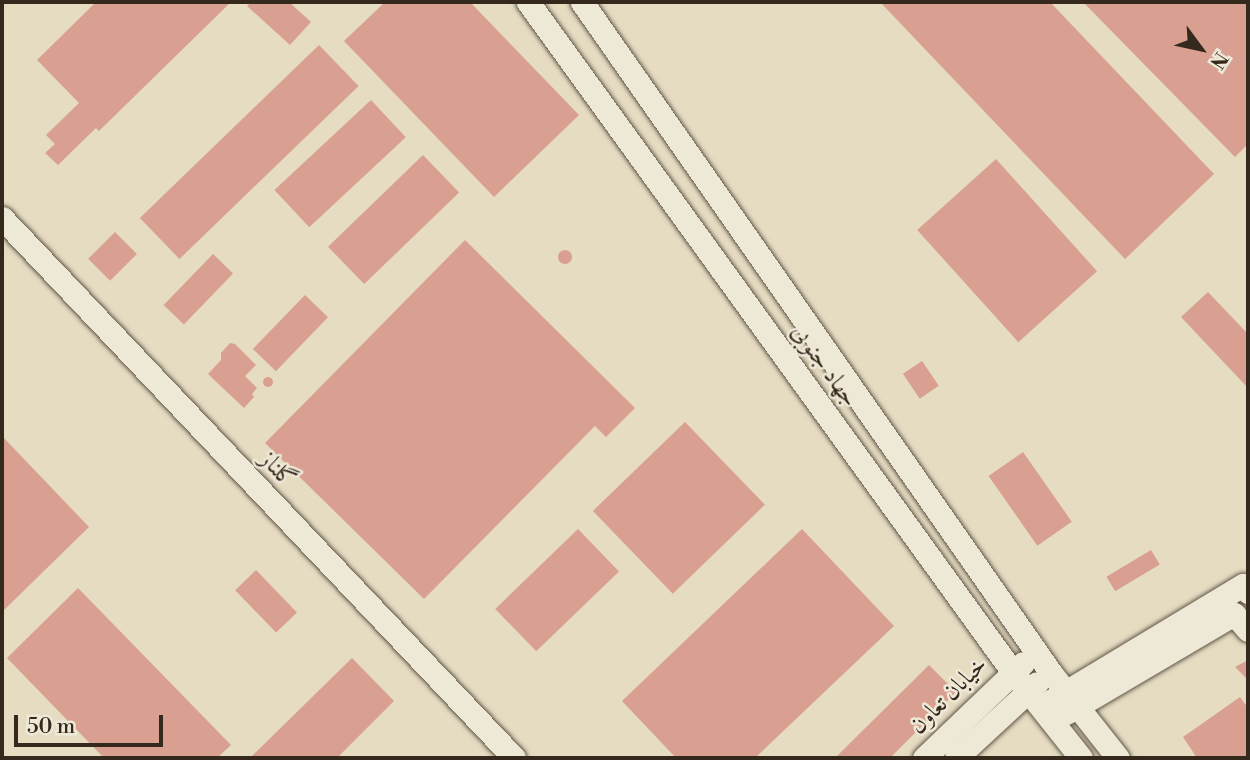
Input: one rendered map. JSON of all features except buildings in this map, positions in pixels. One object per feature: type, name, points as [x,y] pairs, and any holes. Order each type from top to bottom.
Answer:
[{"type":"street","name":"جهاد جنوبی","points":[[528,2],[1012,671],[1081,758]]},
{"type":"street","name":"جهاد جنوبی","points":[[582,2],[1036,652],[1118,758]]},
{"type":"street","name":"گلناز","points":[[2,218],[513,758]]},
{"type":"street","points":[[1064,690],[1243,585],[1248,592]]},
{"type":"street","points":[[1064,690],[1243,616]]},
{"type":"street","name":"خیابان تعاون","points":[[924,758],[1012,671],[1036,652]]},
{"type":"street","name":"خیابان تعاون","points":[[956,758],[1064,690]]}]
